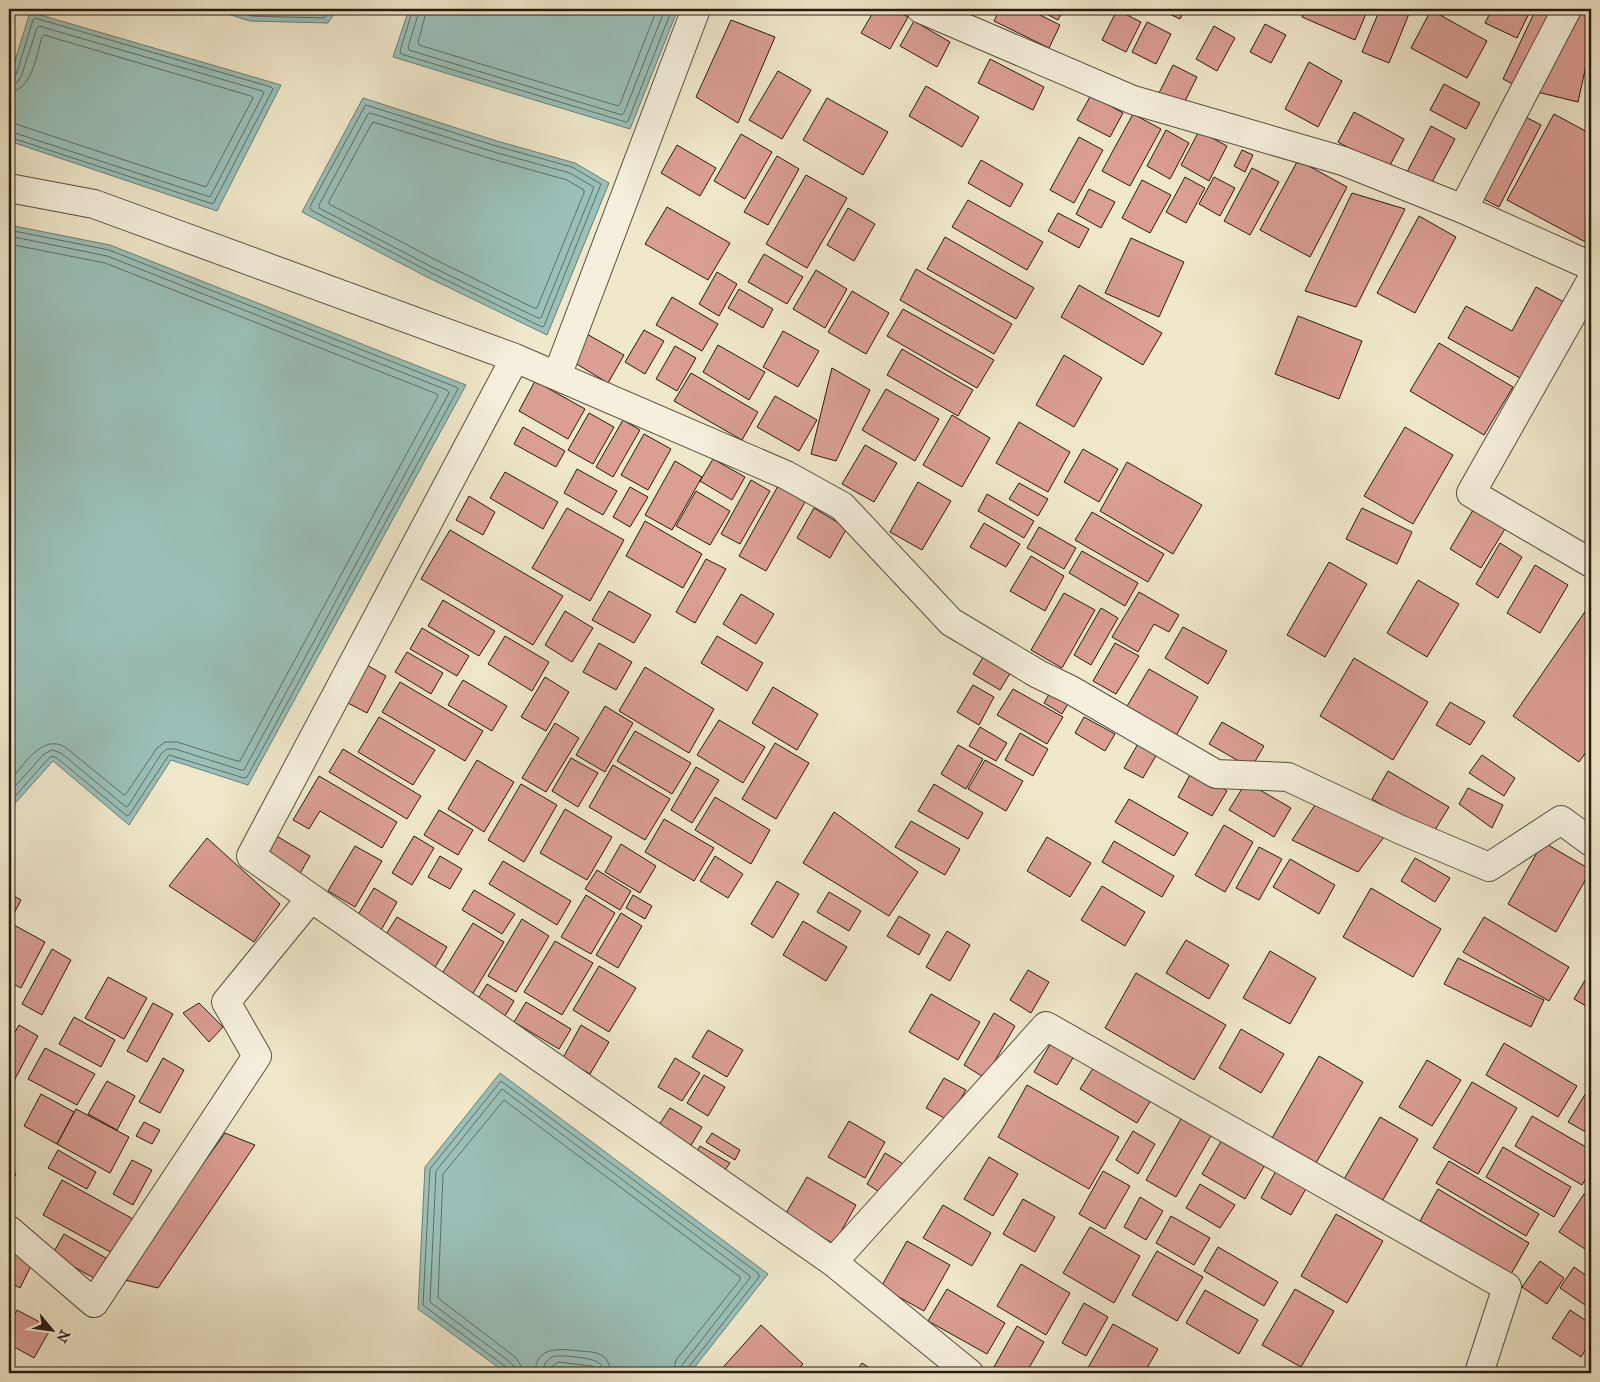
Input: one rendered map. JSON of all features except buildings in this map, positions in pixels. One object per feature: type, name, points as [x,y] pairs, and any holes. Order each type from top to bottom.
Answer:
[{"type":"street","points":[[557,376],[696,9]]},
{"type":"street","points":[[921,9],[1133,100],[1342,161],[1463,209],[1591,266]]},
{"type":"street","points":[[1463,209],[1567,9]]},
{"type":"street","points":[[9,188],[94,204],[515,358],[786,475],[842,506],[951,622],[1038,674],[1070,690],[1216,774],[1288,777],[1401,830],[1489,867],[1561,820],[1591,842]]},
{"type":"street","points":[[1591,281],[1471,494],[1591,563]]},
{"type":"street","points":[[515,358],[250,856],[833,1262],[969,1373]]},
{"type":"street","points":[[9,1230],[94,1303],[257,1056],[226,1002],[311,898]]},
{"type":"street","points":[[833,1262],[1046,1026],[1507,1287],[1479,1373]]},
{"type":"water","points":[[212,9],[337,9],[328,23],[250,21]]},
{"type":"water","points":[[409,9],[678,9],[630,129],[393,57]]},
{"type":"water","points":[[30,12],[281,85],[217,211],[9,141],[9,80]]},
{"type":"water","points":[[363,98],[497,141],[575,163],[609,183],[547,335],[427,277],[302,212]]},
{"type":"water","points":[[9,225],[110,245],[466,385],[248,785],[171,760],[129,825],[53,761],[9,810]]},
{"type":"water","points":[[500,1073],[768,1274],[690,1373],[614,1373],[558,1367],[552,1373],[506,1373],[418,1309],[425,1167]]}]
